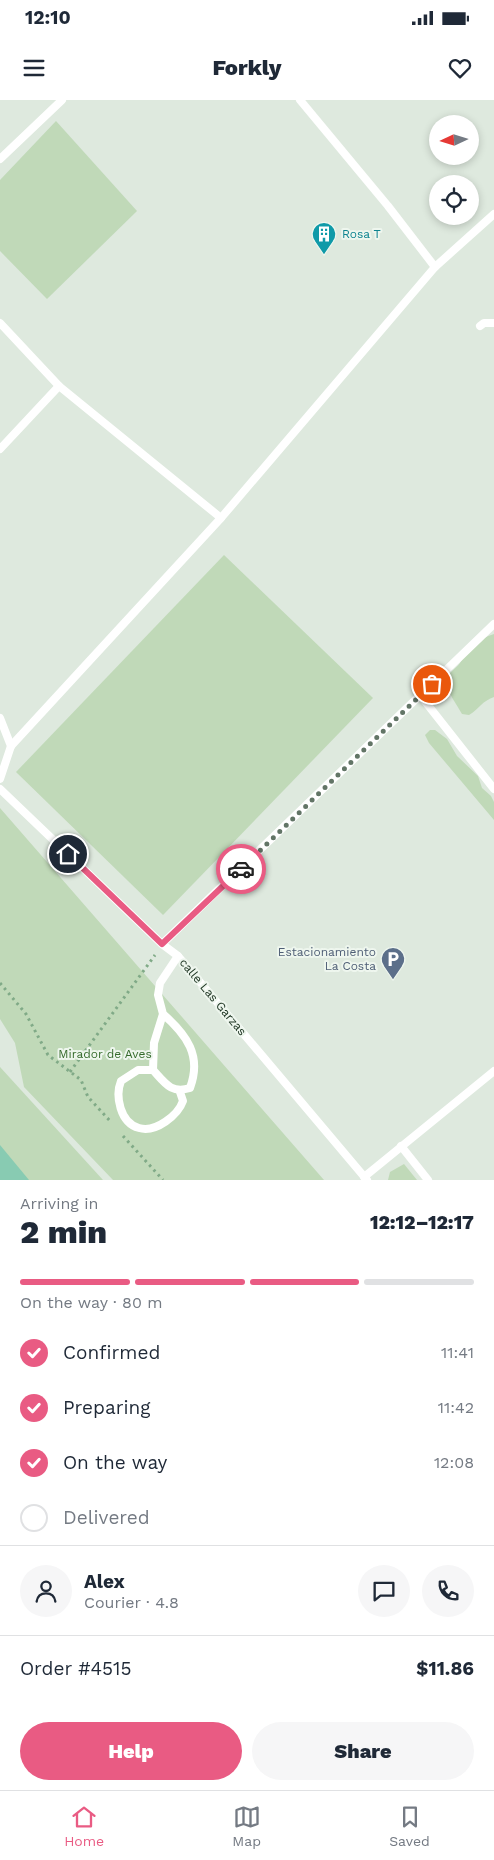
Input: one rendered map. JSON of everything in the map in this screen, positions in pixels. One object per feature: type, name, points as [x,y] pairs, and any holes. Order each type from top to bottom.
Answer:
[{"type":"lane","points":[[0,159],[62,100]]},
{"type":"lane","points":[[300,100],[388,206],[435,267]]},
{"type":"lane","points":[[0,779],[12,746],[221,518],[435,267],[494,214]]},
{"type":"lane","points":[[0,322],[59,386],[221,518]]},
{"type":"lane","points":[[480,326],[484,323],[494,323]]},
{"type":"lane","points":[[0,449],[59,386]]},
{"type":"lane","points":[[162,944],[347,769],[494,624]]},
{"type":"lane","points":[[420,695],[494,788]]},
{"type":"lane","points":[[0,718],[12,746]]},
{"type":"lane","name":"calle Las Garzas","points":[[0,789],[162,944],[178,956],[366,1179]]},
{"type":"lane","points":[[163,1014],[180,1029],[195,1058],[195,1076],[190,1088],[180,1092],[170,1089],[153,1070],[154,1043],[163,1014],[158,995],[160,984],[178,956]]},
{"type":"lane","points":[[153,1070],[138,1070],[121,1081],[117,1096],[127,1121],[139,1128],[154,1128],[180,1109],[183,1101],[180,1092]]},
{"type":"lane","points":[[366,1179],[401,1146],[494,1071]]},
{"type":"lane","points":[[401,1146],[428,1180]]},
{"type":"path","points":[[70,1072],[162,944]]},
{"type":"path","points":[[0,983],[26,1014],[48,1055],[81,1080],[88,1096],[113,1124]]},
{"type":"path","points":[[119,1131],[163,1180]]},
{"type":"green space","points":[[56,121],[137,211],[47,299],[0,251],[0,180]]},
{"type":"green space","points":[[224,555],[373,698],[163,915],[16,772]]},
{"type":"green space","points":[[494,634],[494,697],[469,715],[462,714],[449,690],[448,676],[474,645]]},
{"type":"green space","points":[[430,730],[435,730],[447,739],[457,756],[478,776],[482,788],[491,796],[494,802],[494,820],[429,743],[425,735]]},
{"type":"green space","name":"Mirador de Aves","points":[[0,808],[324,1180],[113,1180],[24,1087],[15,1043],[0,1019]]},
{"type":"green space","points":[[0,1067],[103,1180],[0,1180]]},
{"type":"green space","points":[[404,1164],[417,1180],[388,1180],[390,1172]]},
{"type":"shaded area","points":[[0,1145],[29,1180],[0,1180]]},
{"type":"way so far","points":[[241,869],[347,769],[432,684]]},
{"type":"place","name":"Rosa T","points":[[324,255]]},
{"type":"place","name":"Estacionamiento La Costa","points":[[393,980]]},
{"type":"route","points":[[68,854],[162,944],[241,869]]}]
